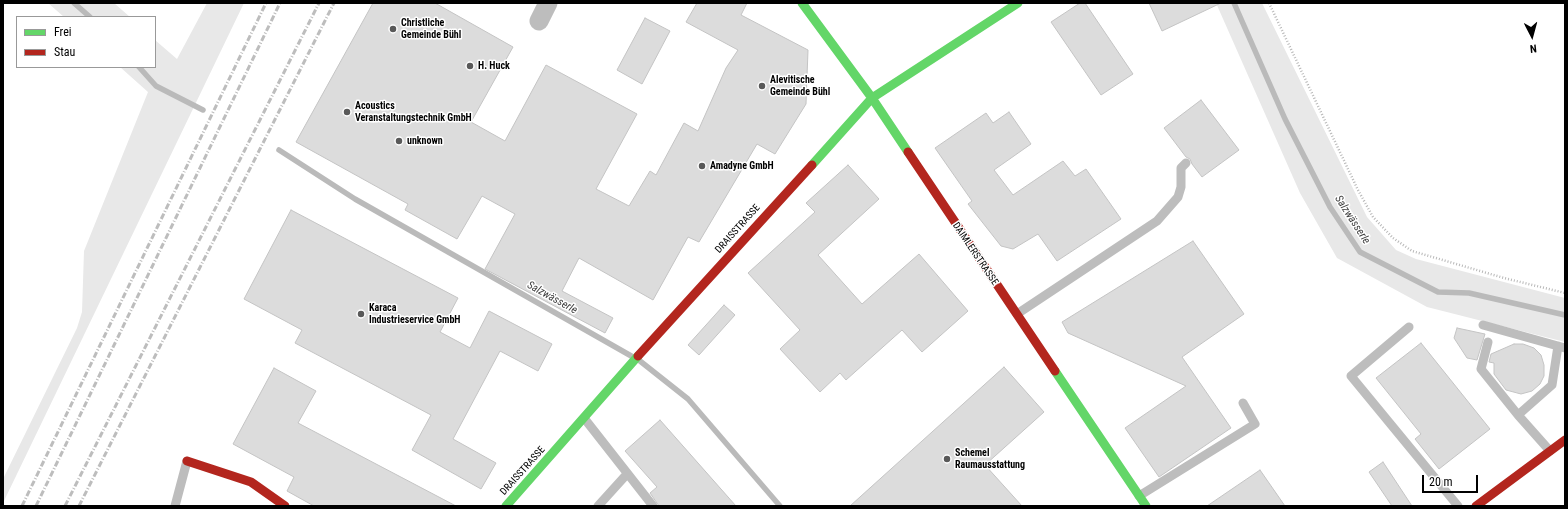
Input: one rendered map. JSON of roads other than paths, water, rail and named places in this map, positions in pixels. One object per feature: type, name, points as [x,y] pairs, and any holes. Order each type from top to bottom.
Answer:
[{"type":"street","points":[[539,21],[548,3]]},
{"type":"street","name":"DAIMLERSTRASSE","points":[[802,3],[872,98],[1146,506]]},
{"type":"street","name":"DRAISSTRASSE","points":[[506,506],[650,343],[872,98],[1018,3]]},
{"type":"street","points":[[1476,506],[1565,440]]},
{"type":"street","points":[[187,461],[251,482],[285,506]]},
{"type":"lane","points":[[1016,314],[1157,221],[1178,197],[1181,187],[1181,168],[1186,163]]},
{"type":"lane","points":[[1483,325],[1561,347],[1552,385],[1518,415]]},
{"type":"lane","points":[[1409,327],[1351,376],[1458,506]]},
{"type":"lane","points":[[1488,342],[1481,369],[1518,415],[1550,451]]},
{"type":"lane","points":[[1139,496],[1255,424],[1243,403]]},
{"type":"lane","points":[[584,418],[653,506]]},
{"type":"lane","points":[[175,506],[187,461]]},
{"type":"lane","points":[[598,506],[627,474]]},
{"type":"waterway","name":"Salzwässerle","points":[[74,3],[89,16]]},
{"type":"waterway","name":"Salzwässerle","points":[[1234,3],[1285,119],[1330,207],[1360,252],[1438,292],[1469,293],[1565,315]]},
{"type":"waterway","name":"Salzwässerle","points":[[140,68],[156,86],[203,110]]},
{"type":"waterway","name":"Salzwässerle","points":[[279,150],[355,199],[633,357]]},
{"type":"waterway","name":"Salzwässerle","points":[[640,361],[688,399],[780,506]]},
{"type":"railway","points":[[22,506],[266,3]]},
{"type":"railway","points":[[36,506],[280,3]]},
{"type":"railway","points":[[65,506],[319,3]]},
{"type":"railway","points":[[79,506],[334,3]]},
{"type":"place","name":"Christliche Gemeinde Bühl","points":[[393,29]]},
{"type":"place","name":"H. Huck","points":[[470,66]]},
{"type":"place","name":"Alevitische Gemeinde Bühl","points":[[762,86]]},
{"type":"place","name":"Acoustics Veranstaltungstechnik GmbH","points":[[347,112]]},
{"type":"place","name":"unknown","points":[[399,141]]},
{"type":"place","name":"Amadyne GmbH","points":[[702,166]]},
{"type":"place","name":"Karaca Industrieservice GmbH","points":[[361,314]]},
{"type":"place","name":"Schemel Raumausstattung","points":[[947,459]]}]
